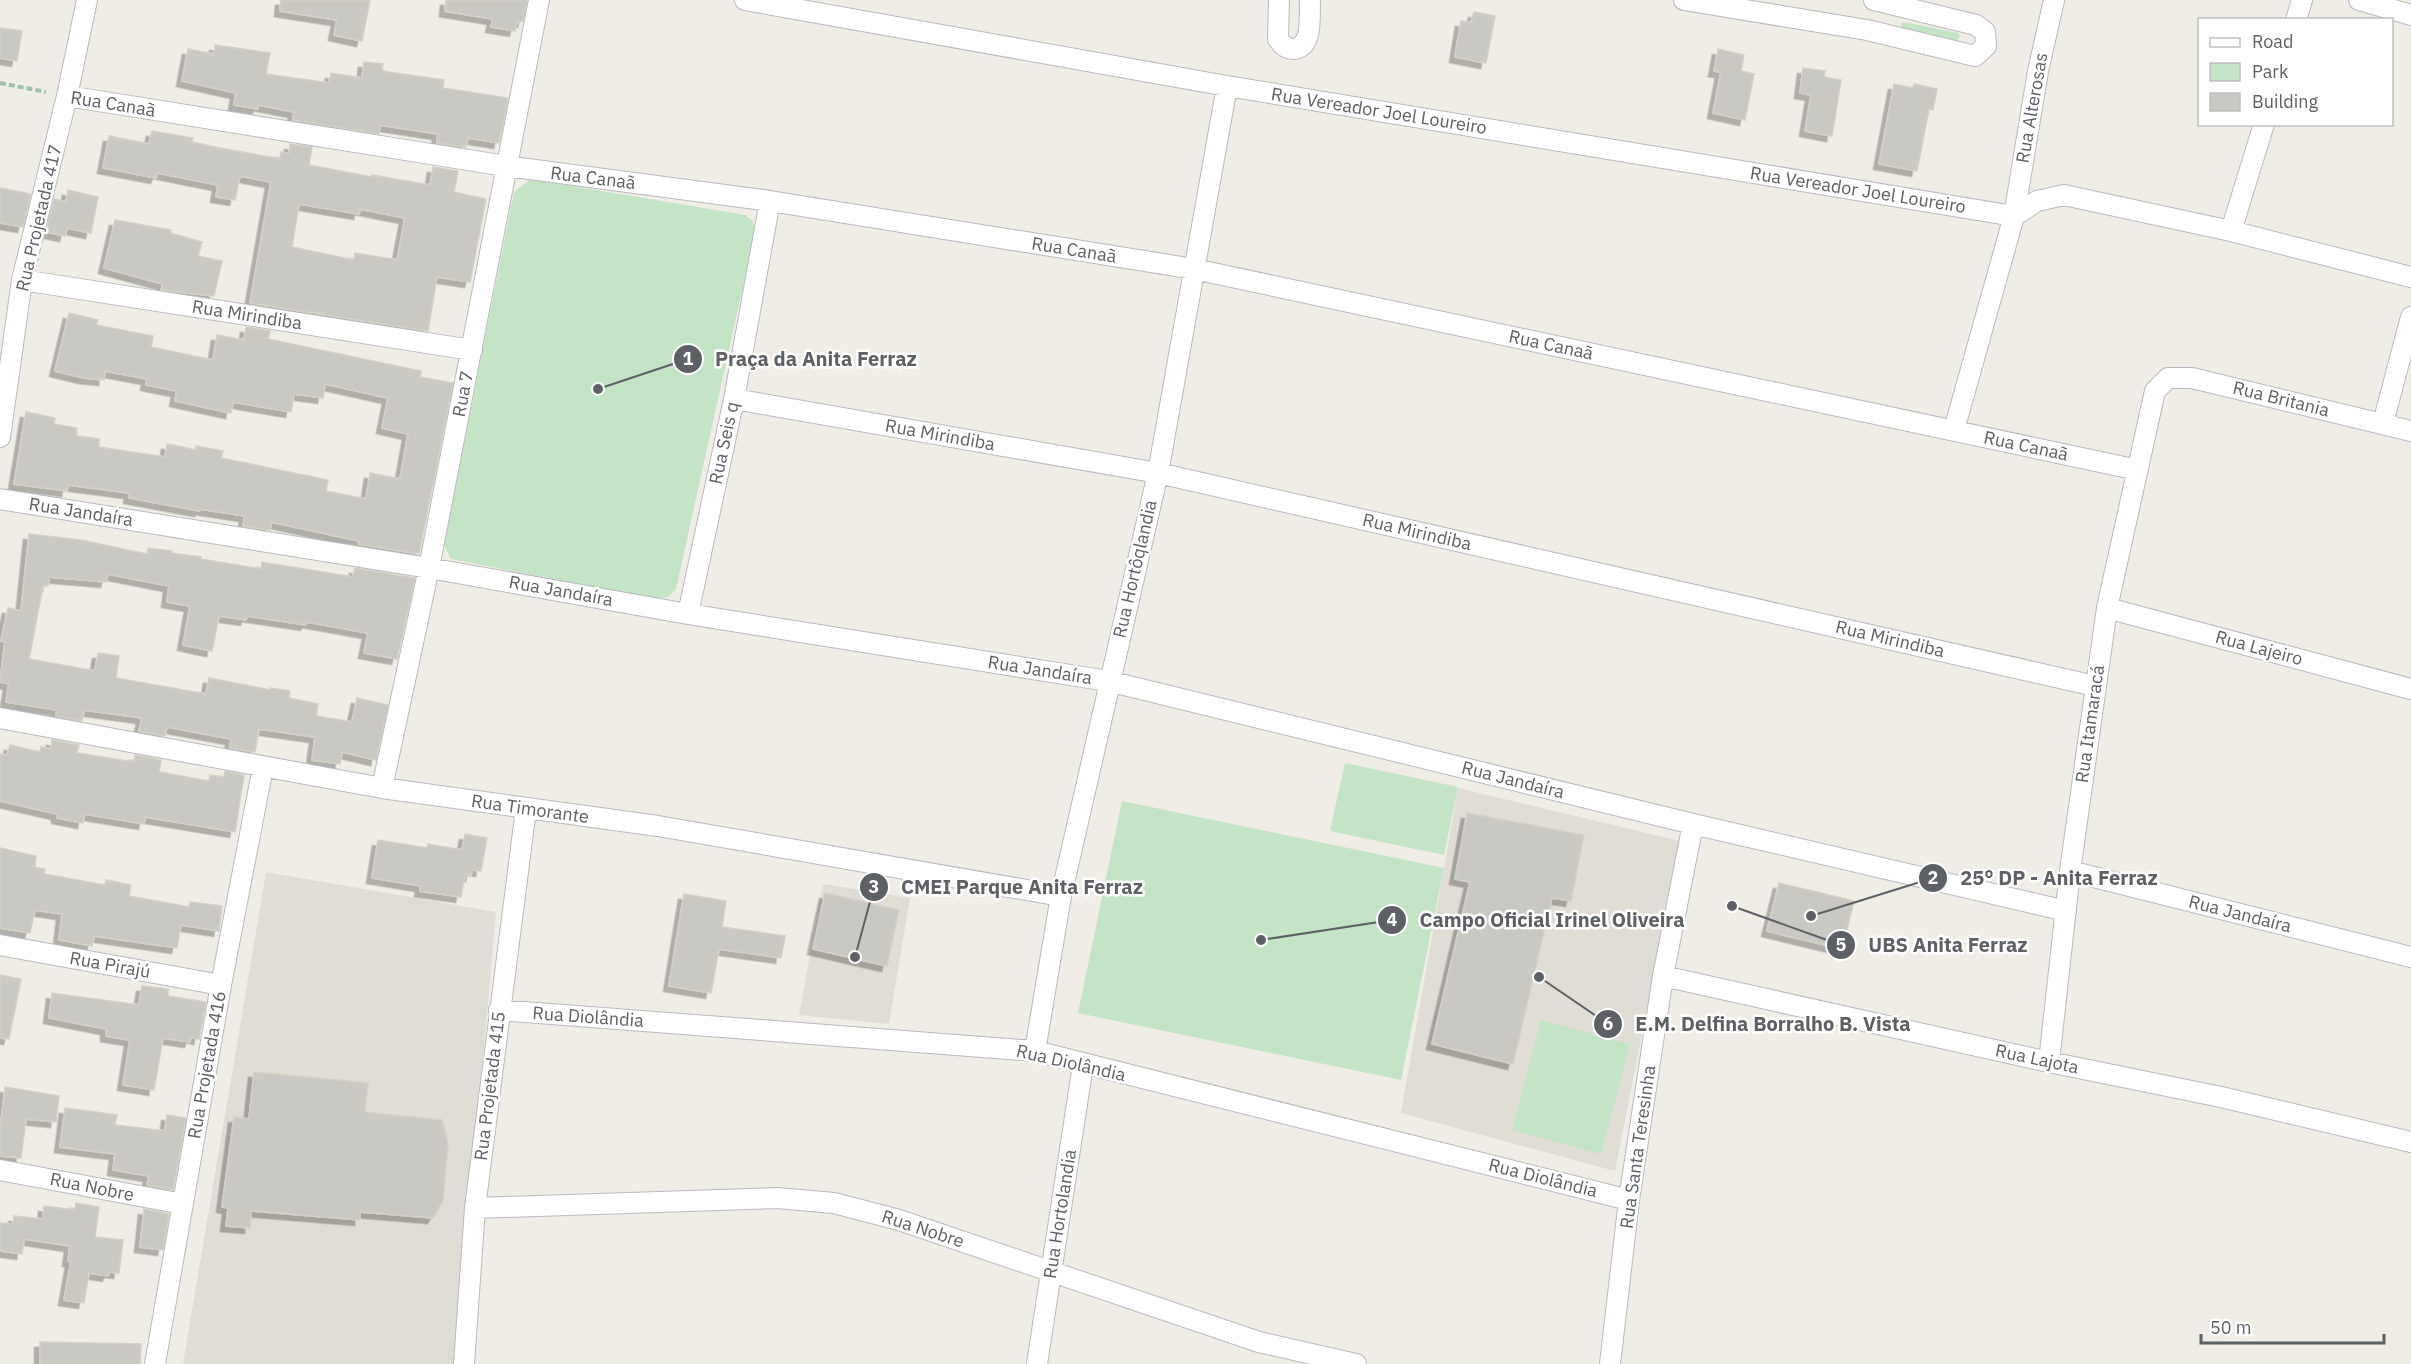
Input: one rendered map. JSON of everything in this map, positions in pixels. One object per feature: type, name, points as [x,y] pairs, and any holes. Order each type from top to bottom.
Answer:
[{"type":"street","name":"Rua Projetada 417","points":[[0,437],[22,280],[68,96],[87,0]]},
{"type":"street","name":"Rua 7","points":[[382,788],[429,568],[539,0]]},
{"type":"street","name":"Rua Vereador Joel Loureiro","points":[[745,0],[1227,86],[2014,216]]},
{"type":"street","points":[[1279,0],[1278,39],[1285,47],[1295,49],[1307,40],[1310,0]]},
{"type":"street","points":[[1684,0],[1867,30],[1975,56],[1983,51],[1988,41],[1985,32],[1976,26],[1874,0],[1867,30]]},
{"type":"street","name":"Rua Alterosas","points":[[2014,216],[2038,71],[2054,0]]},
{"type":"street","points":[[2297,18],[2302,0]]},
{"type":"street","points":[[2359,0],[2411,15]]},
{"type":"street","name":"Rua Hortôqlandia","points":[[1035,1051],[1061,896],[1108,681],[1158,473],[1227,86]]},
{"type":"street","name":"Rua Canaã","points":[[68,96],[506,166],[770,201],[1194,269],[2138,470]]},
{"type":"street","points":[[2231,231],[2263,126]]},
{"type":"street","points":[[1954,430],[2014,216],[2037,201],[2064,195],[2231,231],[2411,277]]},
{"type":"street","name":"Rua Seis q","points":[[688,614],[734,399],[770,201]]},
{"type":"street","name":"Rua Mirindiba","points":[[22,280],[472,350]]},
{"type":"street","points":[[2383,423],[2411,317]]},
{"type":"street","name":"Rua Britania","points":[[2155,391],[2168,378],[2192,378],[2411,431]]},
{"type":"street","name":"Rua Itamaracá","points":[[2049,1062],[2070,871],[2107,608],[2155,391]]},
{"type":"street","name":"Rua Mirindiba","points":[[734,399],[1158,473],[2095,686]]},
{"type":"street","name":"Rua Jandaíra","points":[[0,499],[429,568],[688,614],[1108,681],[1693,824],[2066,911]]},
{"type":"street","name":"Rua Lajeiro","points":[[2107,608],[2411,688]]},
{"type":"street","name":"Rua Timorante","points":[[0,718],[382,788],[658,826],[1061,896]]},
{"type":"street","name":"Rua Projetada 416","points":[[155,1364],[221,986],[263,767]]},
{"type":"street","name":"Rua Projetada 415","points":[[464,1364],[475,1208],[526,809]]},
{"type":"street","name":"Rua Santa Teresinha","points":[[1610,1364],[1629,1200],[1663,976],[1693,824]]},
{"type":"street","name":"Rua Jandaíra","points":[[2070,871],[2411,957]]},
{"type":"street","name":"Rua Pirajú","points":[[0,945],[221,986]]},
{"type":"street","name":"Rua Lajota","points":[[1663,976],[2049,1062],[2221,1097],[2411,1142]]},
{"type":"street","name":"Rua Diolândia","points":[[499,1010],[1035,1051],[1083,1065],[1629,1200]]},
{"type":"street","name":"Rua Hortolandia","points":[[1037,1364],[1083,1065]]},
{"type":"street","name":"Rua Nobre","points":[[0,1170],[183,1204]]},
{"type":"street","name":"Rua Nobre","points":[[475,1208],[777,1198],[834,1203],[899,1220],[1259,1342],[1356,1364]]},
{"type":"path","name":"Rua Canaã","points":[[0,83],[68,96]]},
{"type":"shaded area","points":[[1458,788],[1680,841],[1615,1171],[1401,1113]]},
{"type":"shaded area","points":[[266,872],[496,912],[456,1364],[183,1364]]},
{"type":"shaded area","points":[[823,884],[910,898],[889,1024],[799,1015]]},
{"type":"green space","points":[[1903,22],[1958,33],[1960,36],[1956,41],[1902,31]]},
{"type":"green space","points":[[531,179],[745,215],[753,221],[755,232],[676,589],[668,597],[657,599],[451,559],[444,545],[514,192]]},
{"type":"green space","points":[[1345,763],[1458,787],[1444,855],[1330,831]]},
{"type":"green space","points":[[1122,801],[1444,868],[1401,1080],[1078,1013]]},
{"type":"green space","points":[[1541,1020],[1630,1044],[1601,1154],[1512,1130]]},
{"type":"building","points":[[281,0],[370,0],[362,41],[334,35],[337,20],[280,11]]},
{"type":"building","points":[[446,0],[527,0],[523,22],[517,21],[515,31],[491,27],[493,19],[445,11]]},
{"type":"building","points":[[1474,12],[1495,16],[1486,63],[1455,57],[1461,21],[1471,23]]},
{"type":"building","points":[[0,28],[22,31],[17,61],[0,58]]},
{"type":"building","points":[[215,45],[270,53],[266,74],[329,83],[331,73],[362,78],[364,62],[383,64],[382,70],[388,72],[444,80],[443,88],[508,98],[499,143],[468,138],[466,147],[437,143],[438,134],[380,125],[379,134],[293,120],[294,112],[258,105],[258,109],[234,105],[236,93],[182,81],[188,49],[214,54]]},
{"type":"building","points":[[1718,49],[1744,55],[1741,71],[1754,74],[1745,120],[1713,113],[1721,72],[1714,71]]},
{"type":"building","points":[[1803,68],[1825,71],[1824,77],[1841,80],[1832,136],[1805,131],[1811,95],[1800,93]]},
{"type":"building","points":[[1894,84],[1913,88],[1914,84],[1937,89],[1933,110],[1929,109],[1917,171],[1879,164]]},
{"type":"building","points":[[152,131],[193,138],[192,142],[280,159],[281,152],[289,154],[290,144],[312,147],[309,165],[430,185],[433,167],[458,171],[454,192],[486,199],[470,282],[437,277],[428,331],[250,303],[271,182],[240,176],[235,200],[216,197],[218,185],[158,173],[156,178],[103,168],[109,136],[149,144]],"holes":[[[299,204],[359,214],[360,209],[405,218],[397,260],[355,253],[354,260],[292,247]]]},
{"type":"building","points":[[0,188],[31,194],[23,227],[0,223]]},
{"type":"building","points":[[68,190],[98,197],[91,233],[67,228],[65,236],[46,232],[54,199],[66,202]]},
{"type":"building","points":[[115,220],[171,230],[170,233],[202,242],[198,256],[222,261],[214,296],[161,290],[163,284],[104,268]]},
{"type":"building","points":[[69,313],[98,320],[96,325],[153,336],[151,347],[213,360],[217,335],[244,340],[246,327],[270,331],[268,339],[421,371],[420,377],[453,383],[419,554],[358,544],[359,541],[271,522],[270,530],[243,526],[245,516],[200,509],[200,511],[129,498],[130,493],[68,485],[67,491],[14,484],[26,412],[55,418],[54,424],[77,428],[76,436],[99,439],[99,447],[165,457],[167,444],[196,450],[196,446],[223,451],[221,458],[328,480],[326,491],[366,499],[370,473],[400,479],[408,434],[382,428],[388,398],[325,384],[323,398],[294,394],[291,412],[233,402],[231,413],[175,401],[177,391],[146,385],[147,379],[105,371],[104,380],[55,371]]},
{"type":"building","points":[[29,534],[81,540],[147,554],[148,548],[172,551],[171,553],[261,569],[262,562],[353,577],[355,568],[415,578],[397,659],[364,653],[368,633],[307,622],[306,625],[247,616],[246,620],[219,616],[212,651],[183,645],[190,606],[167,602],[169,586],[108,574],[106,582],[49,577],[48,586],[43,586],[29,659],[95,671],[98,653],[119,656],[116,678],[206,694],[209,678],[270,690],[270,688],[290,691],[289,698],[318,704],[316,716],[352,722],[357,698],[388,705],[376,760],[342,752],[340,764],[312,760],[315,737],[259,729],[255,752],[230,748],[231,739],[167,727],[165,736],[139,731],[142,718],[84,710],[82,721],[56,716],[57,710],[6,702],[9,684],[0,682],[5,642],[1,641],[8,608],[21,611]]},
{"type":"building","points":[[52,740],[79,745],[77,753],[134,762],[135,755],[161,760],[159,772],[209,781],[210,775],[224,777],[225,771],[244,775],[235,832],[145,817],[144,824],[84,814],[83,823],[57,818],[57,814],[0,801],[0,754],[7,755],[10,745],[40,752],[41,747],[51,749]]},
{"type":"building","points":[[1467,813],[1584,835],[1571,901],[1552,898],[1513,1064],[1432,1044],[1470,882],[1455,879]]},
{"type":"building","points":[[465,834],[487,838],[481,871],[472,870],[471,876],[465,875],[461,897],[420,891],[421,886],[372,878],[378,840],[427,848],[428,844],[462,850]]},
{"type":"building","points":[[0,848],[36,856],[35,867],[45,869],[44,874],[105,885],[106,880],[131,885],[129,896],[189,907],[190,902],[222,906],[219,931],[181,925],[177,948],[94,936],[92,946],[59,940],[62,914],[35,910],[30,933],[0,928]]},
{"type":"building","points":[[1779,883],[1854,901],[1842,949],[1767,931]]},
{"type":"building","points":[[825,893],[899,910],[887,966],[813,949]]},
{"type":"building","points":[[684,894],[726,901],[722,927],[785,936],[781,958],[719,949],[711,993],[669,986]]},
{"type":"building","points":[[0,975],[21,979],[9,1039],[0,1038]]},
{"type":"building","points":[[142,986],[168,989],[168,996],[206,1002],[199,1039],[191,1037],[190,1042],[163,1038],[154,1090],[123,1085],[130,1040],[106,1036],[106,1029],[49,1018],[52,993],[139,1005]]},
{"type":"building","points":[[254,1072],[368,1083],[365,1112],[442,1120],[448,1143],[443,1200],[433,1218],[360,1212],[360,1220],[251,1211],[250,1228],[226,1226],[228,1208],[222,1207],[234,1117],[249,1119]]},
{"type":"building","points":[[5,1087],[59,1096],[56,1122],[26,1119],[21,1158],[0,1156],[0,1131]]},
{"type":"building","points":[[65,1108],[117,1115],[115,1125],[165,1131],[167,1115],[186,1118],[173,1190],[147,1185],[149,1176],[113,1170],[115,1154],[60,1147]]},
{"type":"building","points":[[76,1203],[99,1207],[95,1237],[123,1240],[119,1273],[109,1272],[108,1276],[89,1273],[84,1303],[64,1300],[71,1261],[68,1261],[70,1246],[24,1239],[22,1254],[0,1251],[0,1223],[13,1224],[14,1216],[43,1219],[44,1206],[75,1210]]},
{"type":"building","points":[[144,1209],[169,1214],[163,1250],[140,1247]]},
{"type":"building","points":[[40,1342],[141,1344],[140,1364],[40,1364]]},
{"type":"place","name":"Praça da Anita Ferraz","points":[[598,389]]},
{"type":"place","name":"UBS Anita Ferraz","points":[[1732,906]]},
{"type":"place","name":"25° DP - Anita Ferraz","points":[[1811,916]]},
{"type":"place","name":"Campo Oficial Irinel Oliveira","points":[[1261,940]]},
{"type":"place","name":"CMEI Parque Anita Ferraz","points":[[855,957]]},
{"type":"place","name":"E.M. Delfina Borralho B. Vista","points":[[1539,977]]}]
